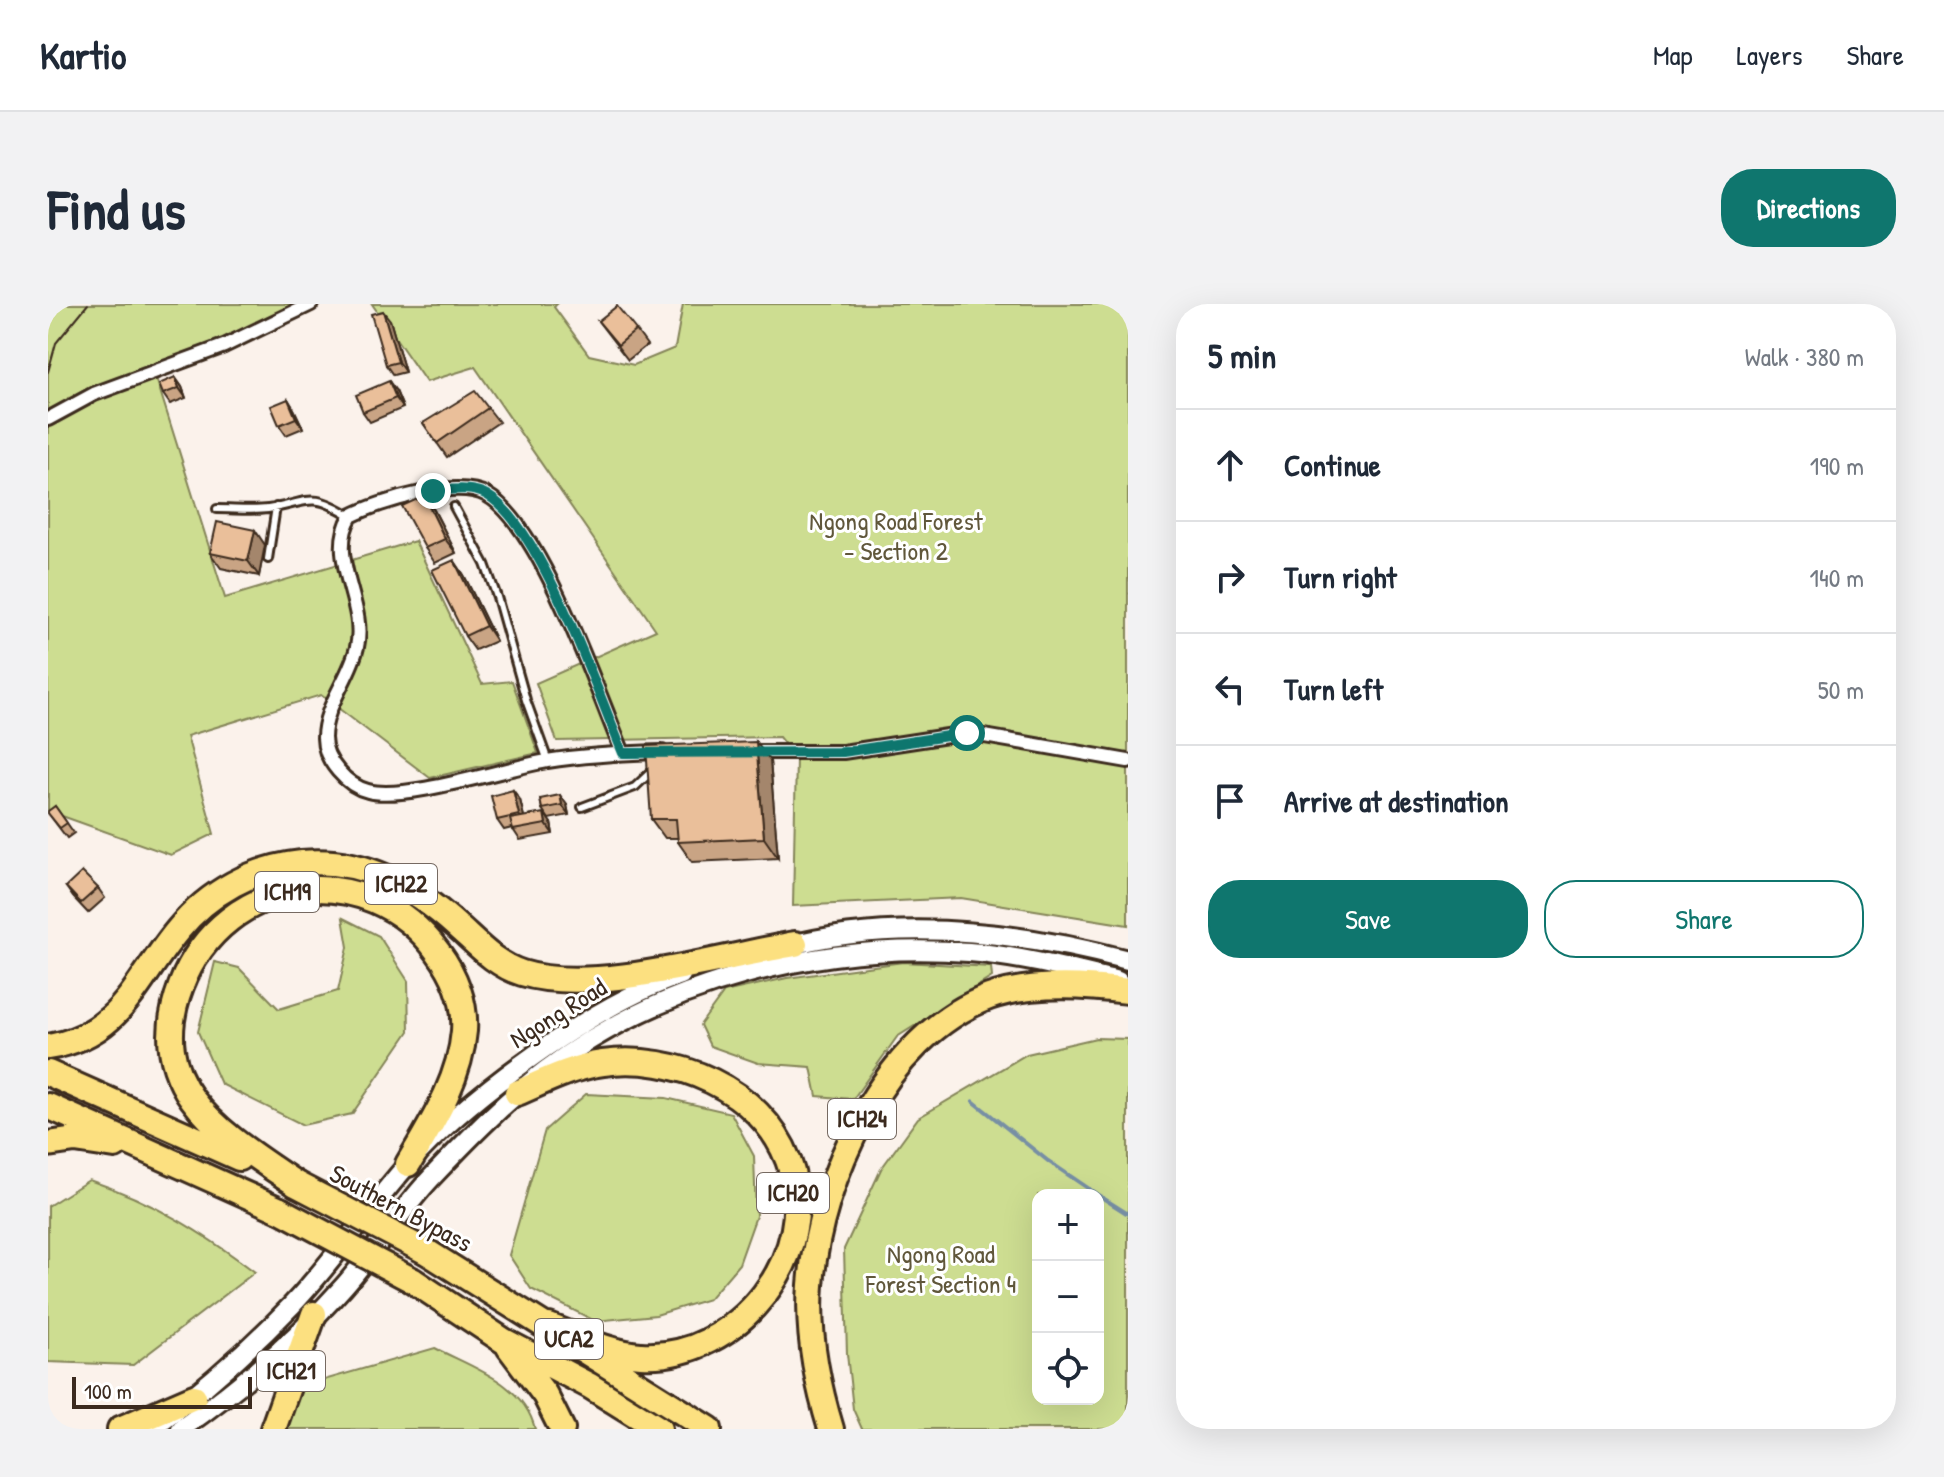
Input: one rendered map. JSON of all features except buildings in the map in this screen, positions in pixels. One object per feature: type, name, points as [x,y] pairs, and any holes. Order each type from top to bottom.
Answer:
[{"type":"highway","name":"ICH22","points":[[48,1047],[82,1038],[115,1015],[134,994],[178,930],[227,886],[254,874],[305,863],[340,863],[390,878],[428,900],[486,954],[517,972],[544,979],[602,979],[795,944]]},
{"type":"highway","name":"ICH19","points":[[296,1184],[224,1135],[197,1108],[178,1072],[172,1028],[174,1005],[186,973],[211,935],[249,906],[271,896],[303,889],[349,891],[394,909],[429,939],[457,985],[464,1030],[452,1081],[408,1164]]},
{"type":"highway","name":"ICH24","points":[[831,1429],[815,1359],[811,1284],[817,1246],[834,1188],[853,1137],[876,1094],[903,1057],[930,1032],[963,1009],[991,996],[1066,987],[1128,991]]},
{"type":"highway","name":"ICH20","points":[[517,1093],[580,1068],[622,1061],[664,1065],[705,1077],[727,1087],[776,1136],[789,1162],[792,1178],[793,1223],[773,1280],[762,1301],[746,1318],[714,1340],[688,1350],[641,1355],[549,1326]]},
{"type":"highway","name":"Southern Bypass","points":[[48,1073],[296,1184],[427,1252],[709,1429]]},
{"type":"highway","name":"UCA2","points":[[48,1106],[280,1210],[412,1280],[504,1341],[590,1386],[659,1429]]},
{"type":"highway","points":[[48,1144],[75,1140],[146,1150]]},
{"type":"highway","name":"ICH21","points":[[273,1429],[314,1314]]},
{"type":"highway","points":[[504,1341],[545,1395],[562,1429]]},
{"type":"highway","points":[[120,1429],[194,1397]]},
{"type":"main road","name":"Ngong Road","points":[[151,1429],[194,1397],[294,1303],[408,1164],[442,1129],[573,1029],[669,980],[795,944],[847,934],[914,930],[1013,937],[1091,950],[1128,960]]},
{"type":"main road","name":"Ngong Road","points":[[181,1429],[269,1359],[343,1287],[429,1179],[517,1093],[582,1046],[654,1007],[727,980],[809,960],[892,951],[970,952],[1128,983]]},
{"type":"street","points":[[48,419],[94,394],[224,346],[311,304]]},
{"type":"street","points":[[623,753],[527,537],[504,508],[485,493],[461,489],[433,491],[351,516],[343,540],[343,561],[359,619],[358,645],[348,676],[327,717],[324,741],[339,775],[366,791],[399,795],[548,761],[667,752]]},
{"type":"street","points":[[726,751],[843,752],[967,733],[1128,761]]},
{"type":"street","points":[[1091,950],[1128,951]]},
{"type":"lane","points":[[217,509],[276,507],[291,502],[319,501],[351,516]]},
{"type":"lane","points":[[268,559],[276,507]]},
{"type":"lane","points":[[454,507],[493,586],[548,761]]},
{"type":"lane","points":[[582,807],[644,781],[667,752]]},
{"type":"green space","points":[[48,304],[322,304],[152,365],[225,598],[415,541],[482,684],[512,681],[538,753],[430,778],[321,695],[187,736],[214,834],[171,855],[48,811]]},
{"type":"green space","name":"Ngong Road Forest - Section 2","points":[[372,304],[557,304],[554,307],[589,355],[634,365],[675,348],[683,304],[1128,304],[1128,925],[961,898],[793,906],[796,758],[779,737],[557,741],[536,683],[656,630],[475,367],[426,382]]},
{"type":"green space","points":[[343,918],[379,936],[408,981],[409,1031],[352,1114],[303,1125],[221,1084],[198,1032],[215,962],[239,968],[279,1009],[338,991],[348,947]]},
{"type":"green space","points":[[903,962],[991,967],[992,977],[897,1037],[853,1099],[817,1096],[811,1067],[758,1063],[710,1046],[700,1025],[724,992],[787,978]]},
{"type":"green space","name":"Ngong Road Forest Section 4","points":[[1096,1038],[1128,1039],[1128,1429],[862,1429],[853,1409],[847,1354],[844,1249],[881,1169],[918,1118],[1027,1054]]},
{"type":"green space","points":[[586,1094],[666,1098],[731,1113],[754,1156],[756,1216],[739,1264],[709,1299],[656,1315],[595,1321],[531,1289],[509,1255],[545,1130]]},
{"type":"green space","points":[[89,1180],[176,1219],[255,1272],[133,1365],[48,1362],[48,1206]]},
{"type":"green space","points":[[435,1348],[509,1388],[529,1413],[535,1429],[283,1429],[303,1386]]},
{"type":"waterway","points":[[973,1101],[1048,1161],[1089,1189]]},
{"type":"waterway","points":[[1104,1199],[1128,1214]]},
{"type":"tram line","points":[[48,372],[56,343],[88,304]]},
{"type":"route","points":[[433,491],[461,489],[485,493],[504,508],[527,537],[571,629],[623,753],[843,752],[967,733]]}]
